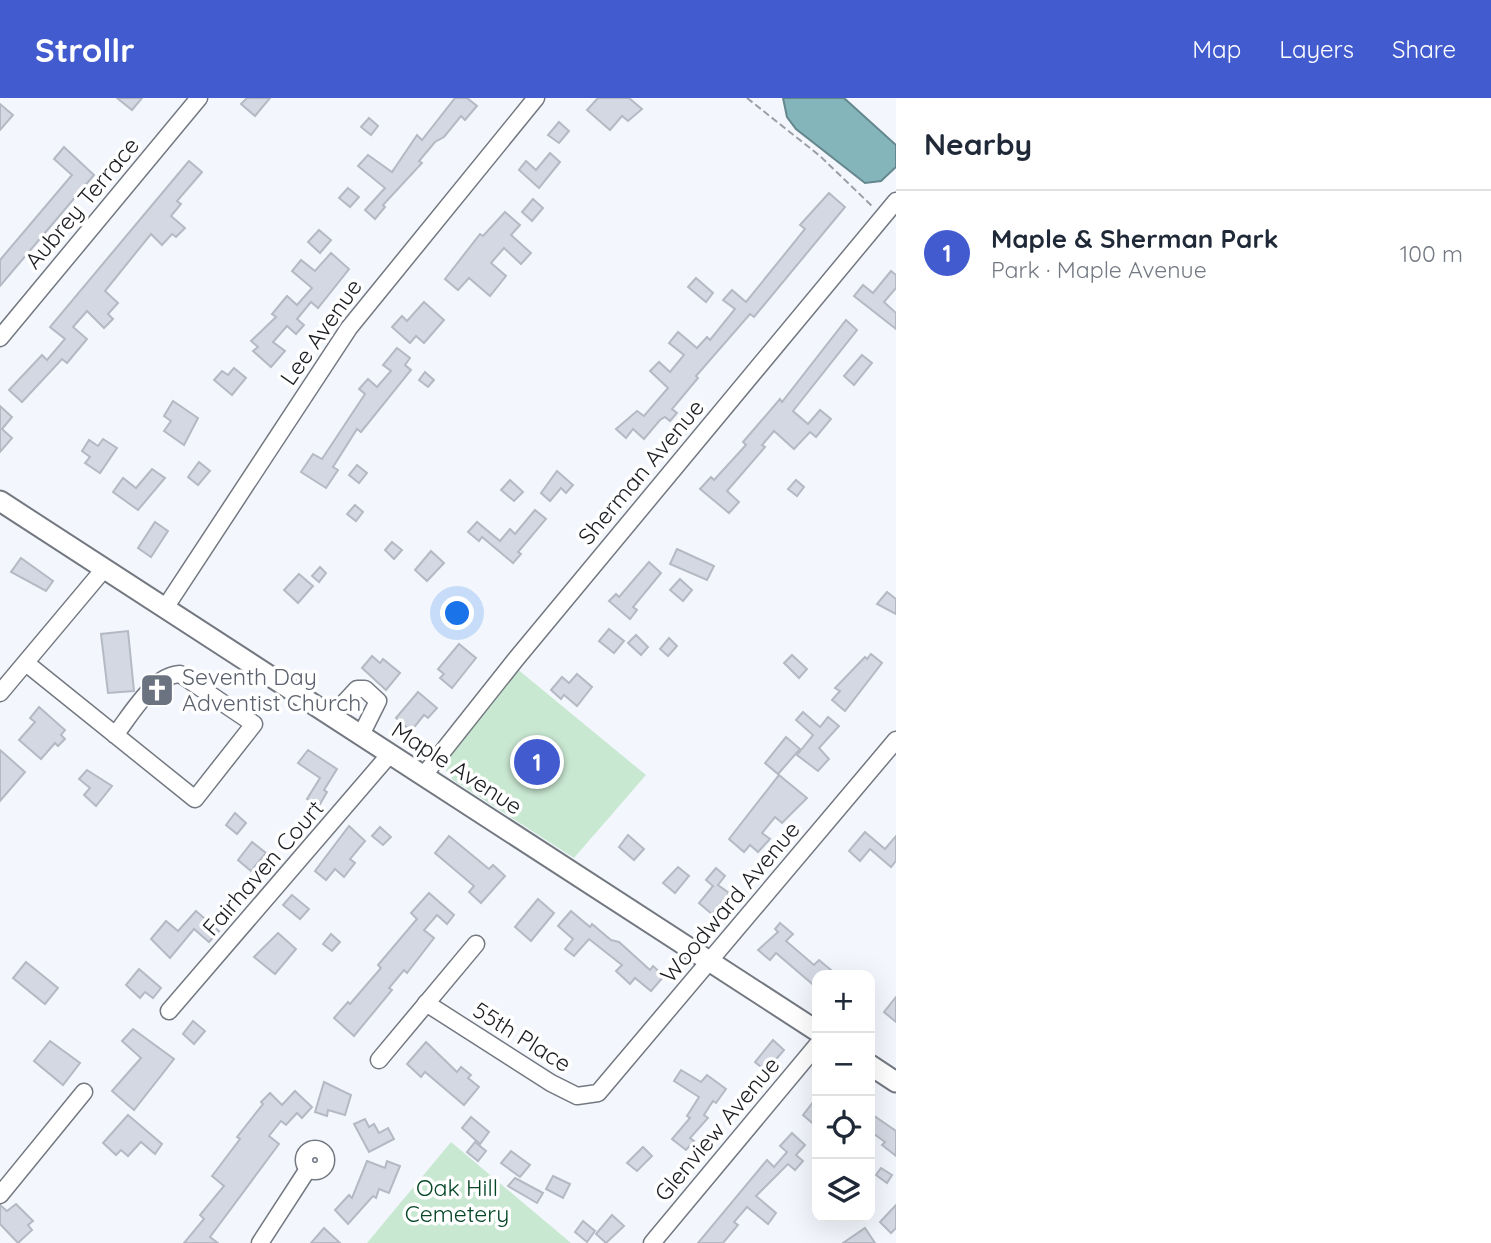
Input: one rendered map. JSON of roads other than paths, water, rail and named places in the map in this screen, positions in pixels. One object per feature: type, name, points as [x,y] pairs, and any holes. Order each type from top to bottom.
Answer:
[{"type":"main road","name":"Maple Avenue","points":[[0,501],[812,1028]]},
{"type":"main road","points":[[875,1068],[896,1082]]},
{"type":"street","name":"Aubrey Terrace","points":[[0,338],[199,98]]},
{"type":"street","name":"Lee Avenue","points":[[165,608],[349,328],[536,98]]},
{"type":"street","name":"Sherman Avenue","points":[[424,775],[516,659],[889,210]]},
{"type":"street","points":[[0,693],[104,569]]},
{"type":"street","points":[[26,663],[115,735],[195,799],[254,724],[180,674],[171,674],[153,689],[115,735]]},
{"type":"street","points":[[332,716],[357,689],[365,689],[378,701],[360,734]]},
{"type":"street","name":"Woodward Avenue","points":[[598,1093],[896,740]]},
{"type":"street","name":"Fairhaven Court","points":[[169,1011],[390,754]]},
{"type":"street","points":[[379,1060],[476,944]]},
{"type":"street","name":"55th Place","points":[[426,1003],[551,1083],[577,1096],[598,1093]]},
{"type":"street","name":"Glenview Avenue","points":[[652,1243],[812,1051]]},
{"type":"street","points":[[0,1195],[83,1092]]},
{"type":"street","points":[[260,1243],[308,1170]]},
{"type":"water","points":[[783,98],[844,98],[896,145],[896,167],[881,181],[865,183],[796,129],[787,117]]},
{"type":"place","name":"Seventh Day Adventist Church","points":[[157,690]]},
{"type":"place","name":"Maple & Sherman Park","points":[[537,762]]},
{"type":"park label","name":"Oak Hill Cemetery","points":[[457,1201]]}]
